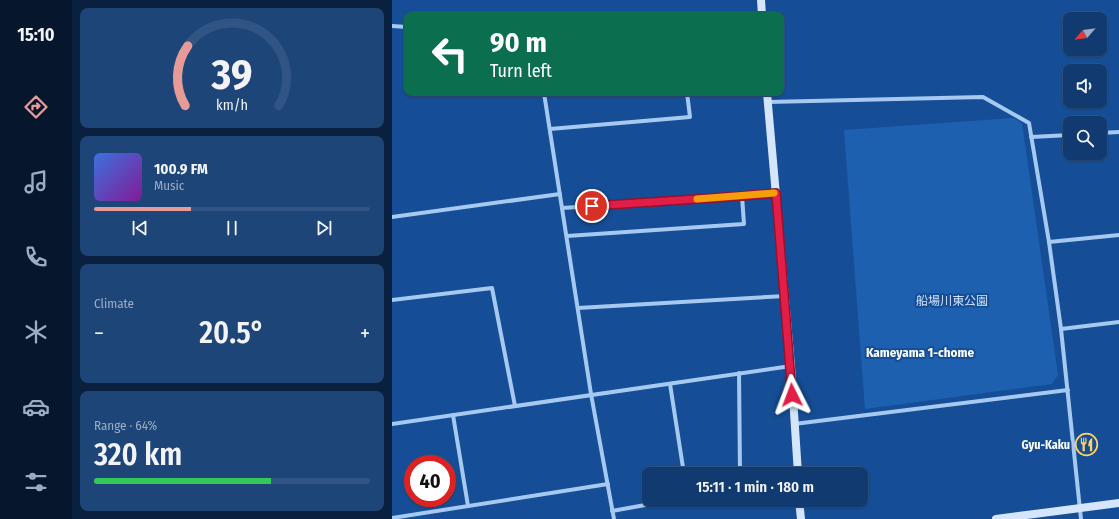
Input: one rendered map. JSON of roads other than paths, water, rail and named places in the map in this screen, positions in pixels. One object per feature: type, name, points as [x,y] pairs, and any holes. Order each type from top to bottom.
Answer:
[{"type":"street","points":[[761,0],[762,12]]},
{"type":"street","points":[[392,26],[404,27]]},
{"type":"street","points":[[544,96],[591,394],[614,519]]},
{"type":"street","points":[[550,130],[690,118],[687,96]]},
{"type":"street","points":[[767,96],[791,366],[797,467]]},
{"type":"street","points":[[768,102],[983,97],[1029,123],[1049,242],[1061,329],[1082,519]]},
{"type":"street","points":[[1107,133],[1119,132]]},
{"type":"street","points":[[1031,137],[1063,135]]},
{"type":"street","points":[[562,208],[776,193]]},
{"type":"street","points":[[392,217],[560,194]]},
{"type":"street","points":[[567,236],[744,224],[742,196]]},
{"type":"street","points":[[1049,242],[1119,235]]},
{"type":"street","points":[[392,300],[492,288],[515,406]]},
{"type":"street","points":[[578,308],[785,296]]},
{"type":"street","points":[[1061,329],[1119,322]]},
{"type":"street","points":[[392,424],[791,366]]},
{"type":"street","points":[[739,373],[740,467]]},
{"type":"street","points":[[670,384],[683,467]]},
{"type":"street","points":[[794,424],[1068,390]]},
{"type":"street","points":[[453,415],[468,506]]},
{"type":"street","points":[[392,518],[608,484]]},
{"type":"street","points":[[996,519],[1119,503]]},
{"type":"street","points":[[612,511],[642,506]]},
{"type":"street","points":[[800,507],[801,519]]},
{"type":"place","name":"Gyu-Kaku","points":[[1086,445]]},
{"type":"district","name":"Kameyama 1-chome","points":[[920,352]]},
{"type":"park label","name":"船場川東公園","points":[[952,301]]}]
